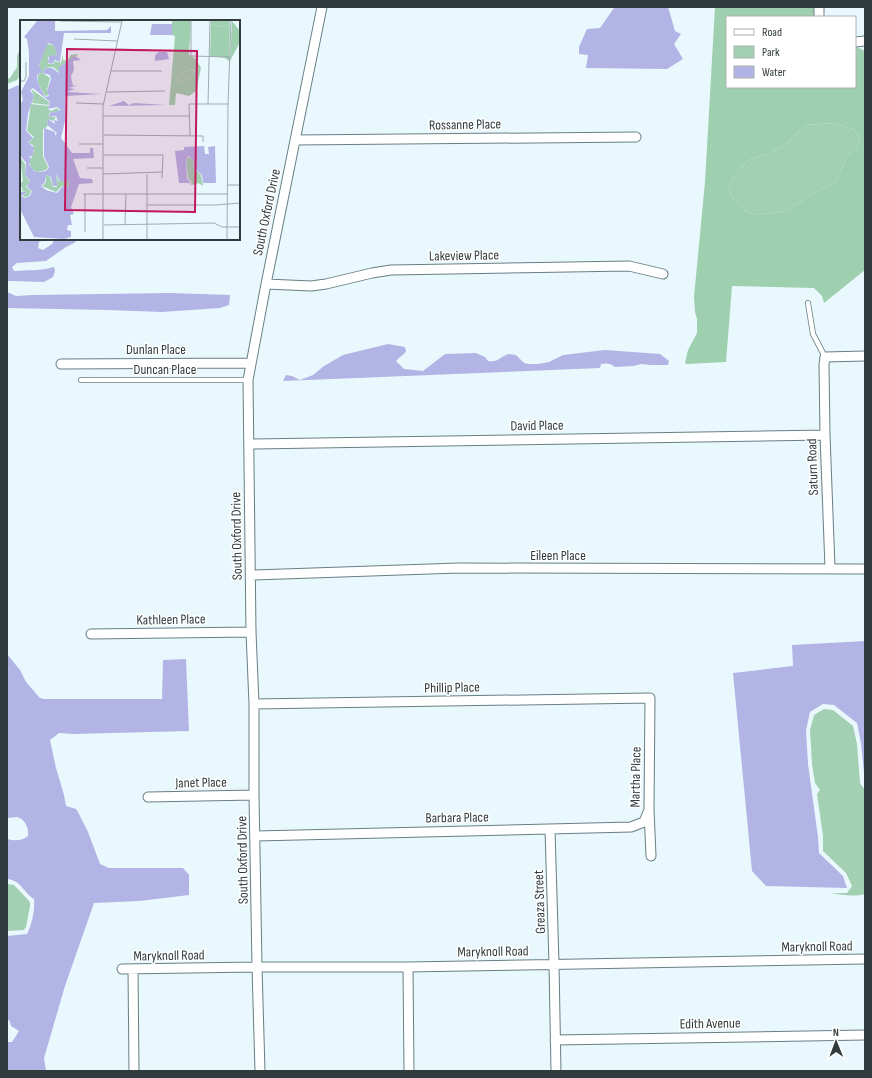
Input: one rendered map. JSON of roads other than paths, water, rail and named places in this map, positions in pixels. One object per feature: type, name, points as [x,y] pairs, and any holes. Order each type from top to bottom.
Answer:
[{"type":"street","name":"South Oxford Drive","points":[[260,1071],[254,795],[254,704],[251,632],[248,380],[322,7]]},
{"type":"street","name":"Rossanne Place","points":[[295,140],[636,136]]},
{"type":"street","name":"Lakeview Place","points":[[266,284],[311,286],[391,270],[629,266],[663,274]]},
{"type":"street","points":[[824,361],[865,356]]},
{"type":"street","name":"Saturn Road","points":[[824,361],[830,568]]},
{"type":"street","name":"Dunlan Place","points":[[61,364],[251,363]]},
{"type":"street","name":"David Place","points":[[249,444],[825,435]]},
{"type":"street","name":"Eileen Place","points":[[251,575],[459,568],[865,569]]},
{"type":"street","name":"Kathleen Place","points":[[91,634],[251,632]]},
{"type":"street","name":"Phillip Place","points":[[254,704],[650,698]]},
{"type":"street","name":"Martha Place","points":[[650,698],[649,810],[651,856]]},
{"type":"street","name":"Janet Place","points":[[148,797],[254,795]]},
{"type":"street","name":"Barbara Place","points":[[256,836],[631,827],[644,822],[649,810]]},
{"type":"street","name":"Greaza Street","points":[[550,829],[556,1071]]},
{"type":"street","name":"Maryknoll Road","points":[[122,969],[408,967],[865,959]]},
{"type":"street","points":[[408,967],[409,1071]]},
{"type":"street","points":[[133,969],[134,1071]]},
{"type":"street","name":"Edith Avenue","points":[[555,1040],[865,1035]]},
{"type":"lane","points":[[808,303],[813,334],[824,361]]},
{"type":"lane","name":"Duncan Place","points":[[81,380],[248,380]]},
{"type":"water","points":[[668,7],[675,31],[681,34],[674,44],[683,59],[667,69],[586,68],[588,55],[579,54],[579,47],[587,29],[600,28],[614,8]]},
{"type":"water","points":[[20,84],[20,240],[40,240],[38,248],[43,250],[52,244],[54,240],[77,240],[46,261],[17,263],[12,267],[14,271],[39,270],[54,267],[55,271],[53,277],[44,282],[7,282],[7,90]]},
{"type":"water","points":[[7,292],[16,296],[170,293],[230,295],[229,305],[220,308],[162,312],[7,308]]},
{"type":"water","points":[[388,344],[405,347],[406,352],[396,361],[404,369],[423,371],[445,354],[476,353],[485,357],[488,361],[495,361],[510,354],[516,355],[524,363],[538,364],[549,362],[563,355],[605,350],[660,354],[669,361],[668,365],[641,364],[615,367],[605,363],[601,364],[600,368],[283,381],[286,375],[300,380],[313,375],[324,366],[343,355]]},
{"type":"water","points":[[865,641],[865,783],[861,743],[857,723],[834,705],[823,704],[810,712],[806,730],[808,764],[819,853],[843,876],[847,888],[766,886],[752,871],[733,673],[793,666],[792,645]]},
{"type":"water","points":[[7,654],[20,670],[26,682],[40,698],[44,699],[162,699],[163,660],[186,659],[189,731],[74,734],[59,733],[50,740],[66,806],[76,809],[78,812],[88,832],[100,864],[109,868],[183,868],[189,875],[189,895],[139,901],[94,903],[65,986],[44,1058],[46,1071],[7,1071],[7,1042],[12,1042],[19,1031],[11,1026],[7,1018],[7,936],[27,934],[33,917],[34,899],[19,884],[7,879],[7,839],[21,840],[28,836],[28,833],[26,824],[20,818],[7,818]]}]
